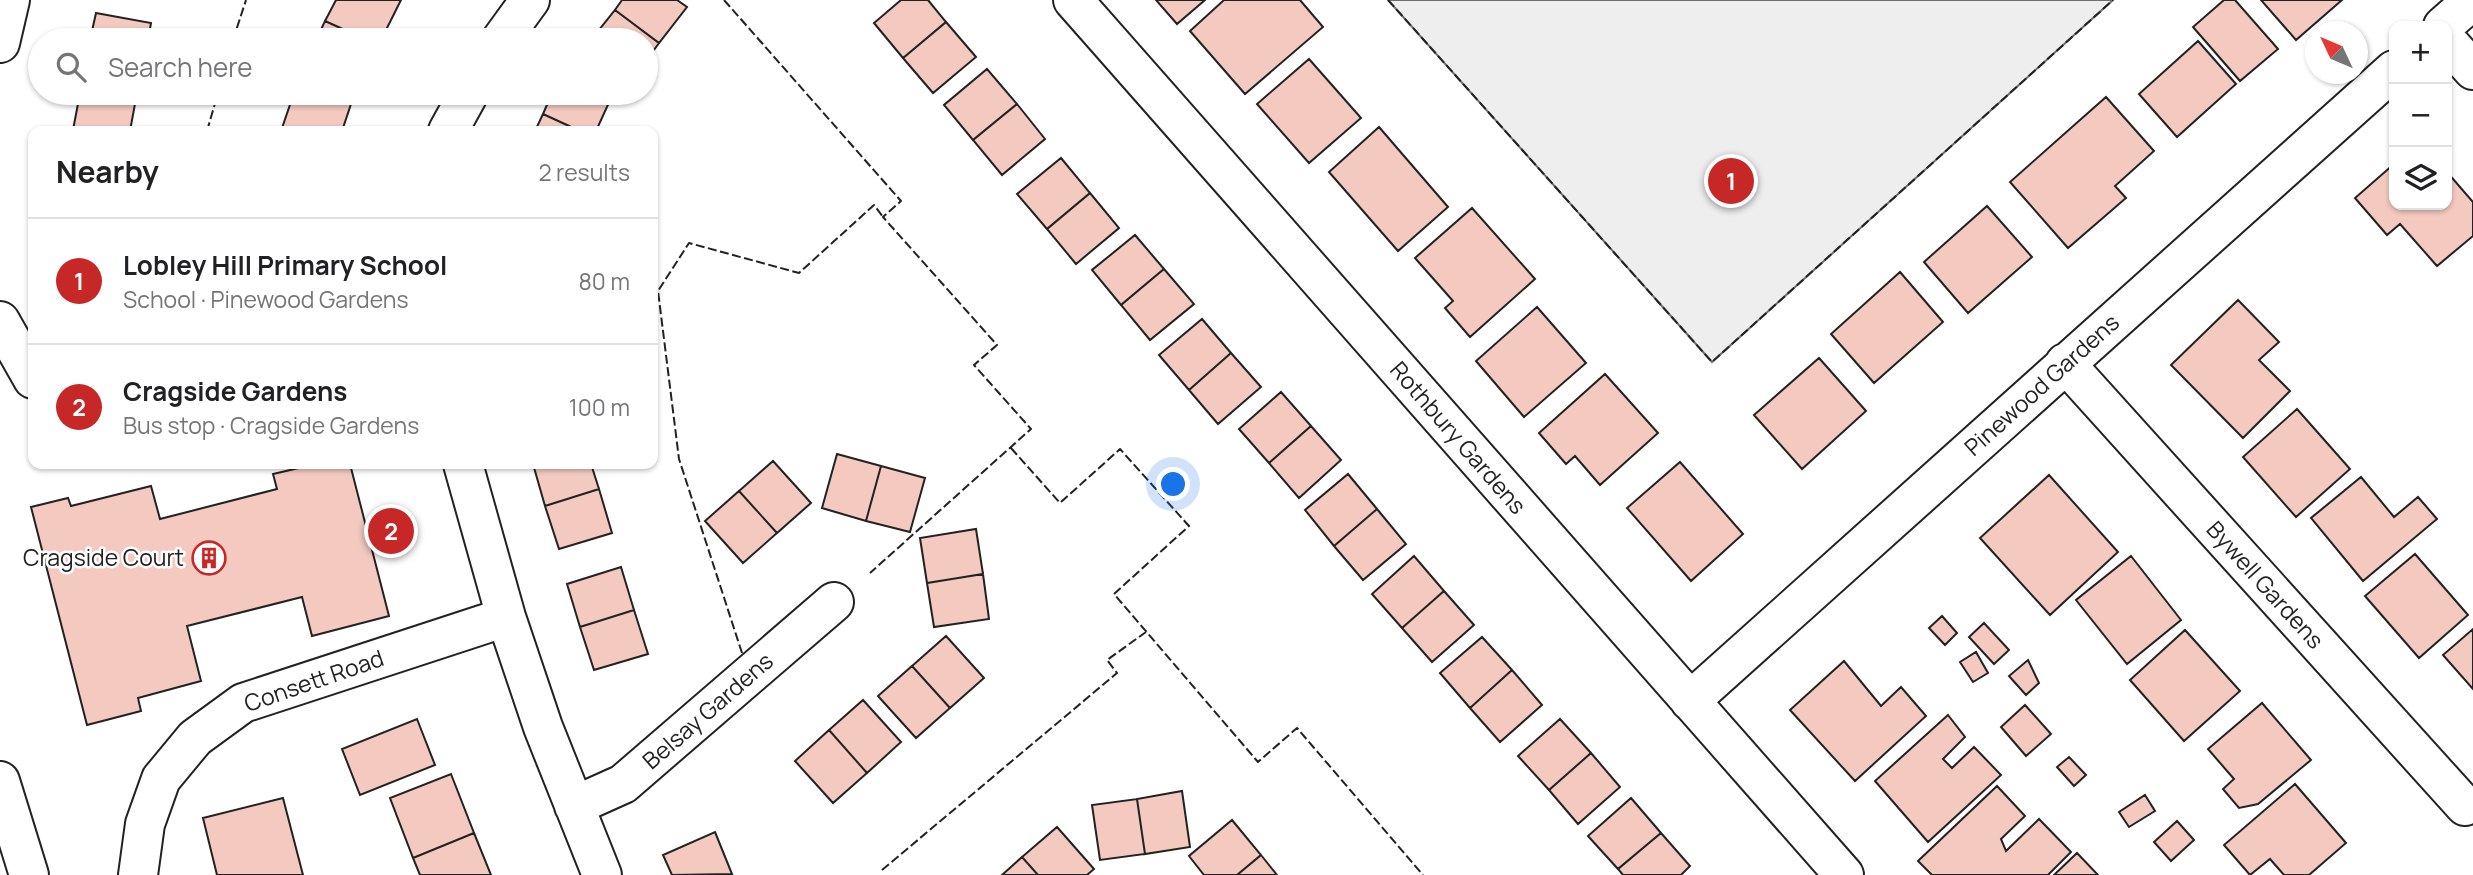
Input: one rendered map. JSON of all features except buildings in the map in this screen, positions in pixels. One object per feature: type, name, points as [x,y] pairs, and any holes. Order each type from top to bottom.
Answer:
[{"type":"main road","points":[[0,43],[10,0]]},
{"type":"main road","points":[[510,28],[530,0]]},
{"type":"main road","name":"Rothbury Gardens","points":[[1073,0],[1844,875]]},
{"type":"main road","points":[[2449,21],[2473,0]]},
{"type":"main road","points":[[2452,47],[2473,70]]},
{"type":"main road","name":"Pinewood Gardens","points":[[1690,701],[2389,73]]},
{"type":"main road","points":[[451,126],[462,105]]},
{"type":"main road","points":[[0,321],[28,370]]},
{"type":"main road","name":"Bywell Gardens","points":[[2065,363],[2465,806]]},
{"type":"main road","points":[[464,469],[506,617],[542,727],[602,875]]},
{"type":"main road","name":"Belsay Gardens","points":[[574,806],[623,784],[834,602]]},
{"type":"main road","name":"Consett Road","points":[[138,875],[145,824],[161,779],[195,738],[243,703],[506,617]]},
{"type":"main road","points":[[0,781],[29,875]]},
{"type":"shaded area","points":[[1388,0],[2113,0],[1712,362]]},
{"type":"fence","points":[[237,28],[246,0]]},
{"type":"fence","points":[[724,0],[901,201],[883,217],[997,345],[974,365],[1031,429],[870,573]]},
{"type":"fence","points":[[1388,0],[1712,362],[2113,0]]},
{"type":"fence","points":[[208,126],[215,105]]},
{"type":"fence","points":[[742,653],[679,459],[658,291],[689,243],[799,273],[874,205],[883,217]]},
{"type":"fence","points":[[1011,448],[1060,503],[1120,449],[1189,526],[1114,594],[1258,762],[1297,728],[1423,875]]},
{"type":"fence","points":[[882,870],[1117,673],[1107,660],[1146,632]]},
{"type":"place","name":"Lobley Hill Primary School","points":[[1731,181]]},
{"type":"place","name":"Cragside Gardens","points":[[391,531]]},
{"type":"place","name":"Cragside Court","points":[[209,558]]}]
